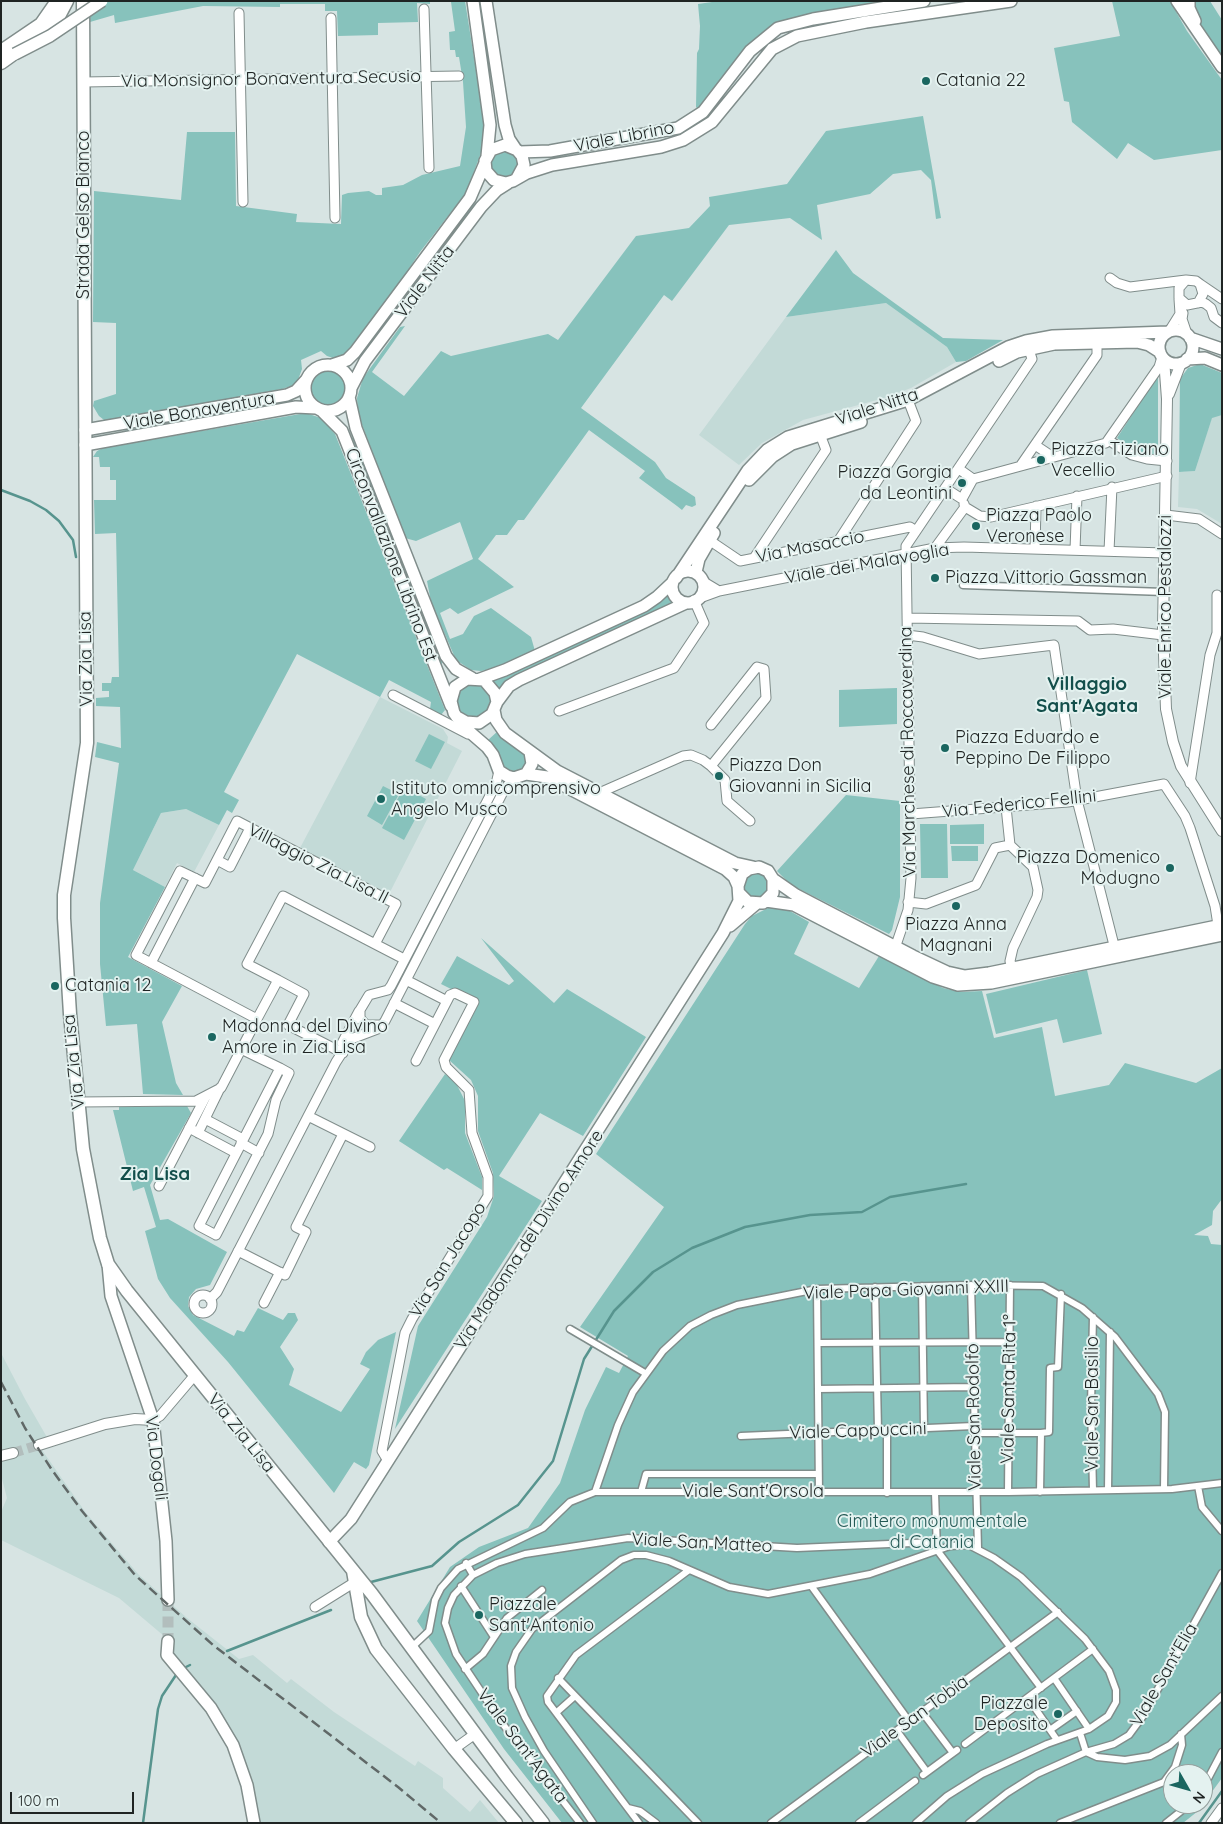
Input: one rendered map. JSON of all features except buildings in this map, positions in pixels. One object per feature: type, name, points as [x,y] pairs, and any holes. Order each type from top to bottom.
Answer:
[{"type":"main road","points":[[1,51],[41,24],[58,1]]},
{"type":"main road","points":[[1,63],[47,30],[57,20],[67,1]]},
{"type":"main road","name":"Strada Gelso Bianco","points":[[83,1],[85,445]]},
{"type":"main road","points":[[15,54],[50,36],[102,1]]},
{"type":"main road","points":[[472,1],[490,124],[486,171],[492,179],[501,183],[513,180],[524,165],[509,139],[505,125],[486,1]]},
{"type":"main road","name":"Viale Librino","points":[[517,150],[550,151],[678,128],[703,112],[750,51],[778,28],[813,19],[924,1]]},
{"type":"main road","name":"Viale Nitta","points":[[350,393],[365,361],[481,207],[498,190],[513,180],[552,165],[653,149],[683,140],[712,122],[772,49],[797,36],[866,22],[1011,1]]},
{"type":"main road","points":[[1177,1],[1222,67]]},
{"type":"main road","points":[[1190,1],[1189,8],[1203,41]]},
{"type":"main road","points":[[319,409],[306,396],[307,379],[317,368],[347,360],[355,352],[470,198],[491,150],[500,145],[517,150]]},
{"type":"main road","points":[[1162,356],[1160,339],[1169,331],[1178,330],[1222,349]]},
{"type":"main road","name":"Viale Nitta","points":[[476,678],[505,670],[644,606],[657,597],[674,580],[741,479],[754,463],[767,450],[788,437],[819,430],[909,403],[1008,347],[1028,345],[1053,336],[1097,339],[1169,331]]},
{"type":"main road","points":[[1184,361],[1193,349],[1189,336]]},
{"type":"main road","points":[[1097,339],[1137,342],[1148,345],[1173,364],[1205,358],[1222,365]]},
{"type":"main road","points":[[332,365],[340,368],[347,374],[356,428],[446,656],[456,669],[491,686],[496,720],[505,733],[557,771],[599,793],[735,864],[765,869],[773,879],[825,916]]},
{"type":"main road","name":"Viale Bonaventura","points":[[85,430],[287,395],[296,391],[307,379]]},
{"type":"main road","points":[[85,445],[296,407],[339,408],[350,393]]},
{"type":"main road","name":"Circonvallazione Librino Est","points":[[319,409],[342,431],[454,711],[476,739],[493,755],[499,771]]},
{"type":"main road","points":[[120,424],[122,438]]},
{"type":"main road","points":[[696,572],[699,558],[710,540],[747,484],[765,463],[792,444],[819,430]]},
{"type":"main road","name":"Via Zia Lisa","points":[[85,445],[87,743],[64,894],[64,918],[78,1102],[92,1207],[108,1264],[194,1376],[329,1542],[354,1577],[412,1646],[475,1734],[543,1823]]},
{"type":"main road","points":[[476,678],[462,681],[455,687],[451,696],[454,711],[466,722],[479,723],[486,720],[510,686],[518,680],[693,600],[703,592],[704,582],[696,572],[685,571],[674,580],[670,589],[672,596],[678,601],[693,600]]},
{"type":"main road","points":[[520,776],[532,764],[530,752]]},
{"type":"main road","points":[[499,771],[520,776],[547,777],[730,872],[738,889],[748,902],[788,903],[825,916],[894,952],[942,981],[970,985],[1221,928]]},
{"type":"main road","points":[[723,933],[737,907],[738,889],[742,874],[753,868]]},
{"type":"main road","points":[[723,933],[761,903],[774,889],[773,879]]},
{"type":"main road","name":"Via Madonna del Divino Amore","points":[[329,1542],[351,1519],[723,933]]},
{"type":"main road","points":[[894,952],[955,974],[978,975],[1116,952]]},
{"type":"main road","name":"Via Dogali","points":[[108,1264],[111,1296],[153,1420],[166,1541],[168,1600]]},
{"type":"main road","points":[[111,1296],[121,1283]]},
{"type":"main road","name":"Via Zia Lisa","points":[[354,1577],[361,1617],[376,1649],[454,1749],[516,1823]]},
{"type":"main road","points":[[361,1617],[368,1608],[381,1607]]},
{"type":"main road","points":[[168,1641],[167,1655],[211,1708],[233,1745],[247,1785],[254,1823]]},
{"type":"street","points":[[424,9],[429,168]]},
{"type":"street","points":[[239,13],[243,202]]},
{"type":"street","points":[[331,18],[335,218]]},
{"type":"street","name":"Via Monsignor Bonaventura Secusio","points":[[83,82],[459,76]]},
{"type":"street","points":[[1110,278],[1117,284],[1130,287],[1160,282],[1196,281],[1222,299]]},
{"type":"street","points":[[1169,331],[1180,314],[1178,296],[1181,283],[1186,280]]},
{"type":"street","points":[[1160,282],[1170,285],[1178,296],[1194,304],[1202,302],[1211,308],[1214,317],[1222,323]]},
{"type":"street","points":[[1189,336],[1182,319],[1183,313],[1203,294],[1200,284]]},
{"type":"street","points":[[1020,465],[1098,354],[1097,339]]},
{"type":"street","points":[[906,555],[906,546],[1032,359],[1028,345]]},
{"type":"street","points":[[1110,443],[1159,367],[1162,356]]},
{"type":"street","name":"Viale Enrico Pestalozzi","points":[[1162,356],[1167,399],[1163,635],[1166,709],[1172,742],[1190,783],[1218,819],[1222,831]]},
{"type":"street","points":[[1167,399],[1184,361]]},
{"type":"street","points":[[837,542],[916,422],[909,403]]},
{"type":"street","points":[[754,558],[826,450],[819,430]]},
{"type":"street","points":[[1036,443],[1052,457]]},
{"type":"street","points":[[974,479],[1020,465],[1110,443],[1132,455],[1148,460],[1167,461]]},
{"type":"street","points":[[961,466],[974,479]]},
{"type":"street","points":[[943,492],[964,503],[980,516],[991,517],[1112,487],[1167,476]]},
{"type":"street","points":[[935,548],[964,503],[974,479]]},
{"type":"street","points":[[1110,551],[1112,487]]},
{"type":"street","points":[[1075,550],[1077,496]]},
{"type":"street","points":[[1035,549],[1036,506]]},
{"type":"street","points":[[1166,515],[1199,519],[1222,534]]},
{"type":"street","name":"Via Masaccio","points":[[710,540],[740,561],[910,527],[916,531]]},
{"type":"street","name":"Viale dei Malavoglia","points":[[693,600],[719,591],[935,548],[1165,553]]},
{"type":"street","name":"Via Marchese di Roccaverdina","points":[[894,952],[908,902],[911,814],[906,555]]},
{"type":"street","points":[[704,582],[719,591]]},
{"type":"street","points":[[963,585],[1164,592]]},
{"type":"street","points":[[1190,783],[1210,654],[1219,633],[1220,595]]},
{"type":"street","points":[[559,711],[674,668],[704,623],[693,600]]},
{"type":"street","points":[[907,618],[1078,621],[1090,630],[1112,629],[1163,635]]},
{"type":"street","points":[[907,635],[923,637],[979,654],[1054,645],[1077,800],[1116,952]]},
{"type":"street","points":[[711,725],[757,667],[764,669],[766,698],[711,766]]},
{"type":"street","points":[[393,694],[476,739]]},
{"type":"street","points":[[447,724],[454,711]]},
{"type":"street","points":[[599,793],[683,756],[691,755],[703,760],[725,780],[727,801],[750,821]]},
{"type":"street","points":[[210,1298],[217,1292],[336,1062],[360,1010],[369,996],[388,990],[496,784],[499,771]]},
{"type":"street","points":[[341,1052],[355,1036],[376,1030],[383,1025],[504,790],[520,776]]},
{"type":"street","name":"Via Federico Fellini","points":[[911,814],[1077,800],[1164,784],[1185,816],[1190,828],[1221,928]]},
{"type":"street","points":[[1006,807],[1010,845],[1033,867],[1038,890],[1013,948],[1010,961],[1012,968]]},
{"type":"street","name":"Villaggio Zia Lisa II","points":[[257,1019],[136,955],[180,871],[205,884],[237,822],[396,904],[375,944]]},
{"type":"street","points":[[217,860],[230,867],[250,828]]},
{"type":"street","points":[[908,902],[926,904],[976,885],[995,848],[1010,845]]},
{"type":"street","points":[[151,963],[195,878]]},
{"type":"street","points":[[341,1052],[288,1025],[304,994],[247,964],[283,896],[404,959]]},
{"type":"street","points":[[194,1130],[205,1119],[278,980]]},
{"type":"street","points":[[406,980],[447,1001],[416,1061]]},
{"type":"street","name":"Via San Jacopo","points":[[388,1461],[382,1451],[406,1333],[412,1319],[488,1196],[485,1166],[472,1133],[469,1090],[446,1067],[444,1060],[474,1002],[455,993],[447,1001]]},
{"type":"street","points":[[394,1003],[435,1024]]},
{"type":"street","points":[[360,1010],[360,1018],[366,1024],[383,1025]]},
{"type":"street","points":[[241,1049],[280,1068],[289,1073],[276,1100],[268,1134],[216,1235],[199,1226],[280,1068]]},
{"type":"street","points":[[78,1102],[196,1101],[221,1088]]},
{"type":"street","points":[[159,1186],[194,1130],[206,1096]]},
{"type":"street","points":[[308,1116],[370,1148]]},
{"type":"street","points":[[205,1119],[259,1153]]},
{"type":"street","points":[[194,1130],[236,1153]]},
{"type":"street","points":[[238,1251],[285,1275],[306,1232],[296,1227],[343,1134]]},
{"type":"street","points":[[264,1303],[280,1272]]},
{"type":"street","name":"Viale Papa Giovanni XXIII","points":[[595,1492],[618,1425],[645,1373],[677,1336],[711,1315],[737,1306],[817,1289],[971,1285],[1043,1286],[1060,1294],[1093,1317],[1110,1332],[1158,1394],[1165,1412],[1164,1489]]},
{"type":"street","name":"Viale San Rodolfo","points":[[971,1285],[975,1493],[978,1548]]},
{"type":"street","points":[[922,1286],[924,1428]]},
{"type":"street","name":"Viale Santa Rita 1°","points":[[1008,1492],[1010,1286]]},
{"type":"street","points":[[875,1287],[878,1430]]},
{"type":"street","points":[[817,1289],[819,1492]]},
{"type":"street","points":[[974,1433],[1049,1432],[1050,1368],[1058,1367],[1060,1294]]},
{"type":"street","name":"Viale San Basilio","points":[[1093,1317],[1091,1405],[1093,1490]]},
{"type":"street","points":[[570,1329],[645,1373]]},
{"type":"street","points":[[1108,1490],[1110,1332]]},
{"type":"street","points":[[818,1344],[1010,1342]]},
{"type":"street","points":[[39,1445],[105,1424],[135,1419],[153,1420],[160,1416],[194,1376]]},
{"type":"street","points":[[818,1389],[973,1387]]},
{"type":"street","name":"Viale Cappuccini","points":[[741,1436],[974,1426]]},
{"type":"street","points":[[887,1429],[888,1493]]},
{"type":"street","points":[[1040,1492],[1041,1433]]},
{"type":"street","points":[[1,1456],[13,1453]]},
{"type":"street","points":[[641,1492],[646,1474],[818,1474]]},
{"type":"street","name":"Viale Sant'Orsola","points":[[412,1646],[429,1631],[432,1612],[441,1588],[453,1573],[466,1563],[543,1528],[570,1502],[595,1492],[975,1493],[1164,1489],[1222,1483]]},
{"type":"street","points":[[1198,1486],[1202,1507],[1222,1531]]},
{"type":"street","points":[[935,1493],[935,1542],[937,1550],[1041,1688]]},
{"type":"street","name":"Viale San Matteo","points":[[461,1586],[473,1575],[497,1563],[525,1554],[628,1538],[797,1548],[935,1542]]},
{"type":"street","points":[[593,1823],[544,1751],[525,1717],[512,1688],[510,1674],[512,1660],[524,1638],[536,1626],[627,1556],[646,1554],[729,1587],[758,1593],[779,1593],[870,1574],[959,1544],[978,1548],[1021,1577],[1058,1612],[1093,1649],[1110,1671],[1117,1696],[1112,1712],[1089,1729],[1080,1734],[1057,1740],[982,1774],[947,1796],[916,1823]]},
{"type":"street","points":[[466,1563],[473,1575]]},
{"type":"street","points":[[639,1823],[548,1702],[547,1696],[569,1663],[584,1648],[689,1570]]},
{"type":"street","name":"Viale Sant'Elia","points":[[969,1823],[1030,1778],[1086,1752],[1123,1739],[1135,1727],[1222,1572]]},
{"type":"street","points":[[314,1607],[354,1577]]},
{"type":"street","points":[[461,1586],[494,1637]]},
{"type":"street","name":"Viale Sant'Agata","points":[[461,1586],[448,1608],[445,1623],[449,1637],[465,1669],[502,1723],[580,1823]]},
{"type":"street","points":[[812,1587],[909,1721]]},
{"type":"street","points":[[465,1669],[483,1654],[507,1618],[542,1590]]},
{"type":"street","name":"Viale San Tobia","points":[[771,1823],[1058,1612]]},
{"type":"street","points":[[965,1744],[1093,1649]]},
{"type":"street","points":[[558,1678],[698,1823]]},
{"type":"street","points":[[1054,1678],[1089,1729]]},
{"type":"street","points":[[557,1712],[575,1696]]},
{"type":"street","points":[[1080,1734],[1086,1752],[1116,1760],[1139,1759],[1161,1751],[1222,1696]]},
{"type":"street","points":[[1028,1698],[1057,1740]]},
{"type":"street","points":[[1050,1730],[1077,1711]]},
{"type":"street","points":[[897,1731],[925,1774],[955,1752],[922,1712]]},
{"type":"street","points":[[454,1749],[475,1734]]},
{"type":"street","points":[[1060,1823],[1164,1782],[1175,1767],[1182,1745],[1181,1734]]},
{"type":"street","points":[[1213,1769],[1222,1752]]},
{"type":"street","points":[[859,1823],[915,1781]]},
{"type":"street","points":[[628,1808],[640,1811],[656,1823]]},
{"type":"street","points":[[1211,1823],[1222,1808]]},
{"type":"street","points":[[1166,1823],[1177,1814]]},
{"type":"shaded area","points":[[886,303],[947,347],[956,362],[911,388],[888,397],[803,420],[762,443],[739,465],[699,435],[786,317]]},
{"type":"shaded area","points":[[1222,415],[1222,524],[1197,509],[1178,507],[1179,472],[1195,471],[1212,417]]},
{"type":"shaded area","name":"Istituto omnicomprensivo Angelo Musco","points":[[380,697],[443,729],[448,737],[447,743],[462,751],[389,894],[300,848]]},
{"type":"shaded area","points":[[186,809],[219,825],[194,872],[177,863],[165,887],[133,870],[161,813]]},
{"type":"shaded area","points":[[1,1353],[48,1439],[38,1442],[42,1450],[86,1513],[139,1575],[187,1618],[239,1659],[253,1655],[287,1683],[291,1679],[334,1712],[415,1766],[418,1761],[443,1778],[443,1788],[470,1812],[480,1800],[499,1823],[258,1823],[253,1782],[236,1741],[171,1654],[164,1636],[119,1598],[1,1540],[1,1512],[7,1498],[1,1475],[1,1462],[15,1457],[11,1450],[1,1453]]},
{"type":"green space","points":[[96,1],[430,1],[430,4],[417,3],[418,22],[378,23],[378,35],[338,36],[337,11],[325,11],[325,4],[280,4],[280,7],[203,6],[115,23],[114,15],[90,22],[91,5]]},
{"type":"green space","points":[[448,1],[465,1],[482,108],[484,129],[481,153],[466,193],[346,353],[336,359],[327,356],[321,351],[301,360],[302,369],[298,380],[294,385],[282,389],[110,420],[104,420],[99,416],[93,406],[94,401],[116,394],[116,323],[93,322],[94,191],[181,200],[187,132],[235,132],[236,206],[297,214],[296,222],[341,224],[342,195],[369,191],[376,195],[382,195],[382,188],[403,185],[422,175],[460,166],[466,127],[463,82],[459,57],[456,57],[455,50],[450,50],[449,32],[455,31],[451,2]]},
{"type":"green space","points":[[719,1],[899,1],[782,23],[699,110],[696,107],[697,53],[699,49],[700,26],[698,4]]},
{"type":"green space","points":[[1112,1],[1170,1],[1187,31],[1222,80],[1222,150],[1154,160],[1128,143],[1117,159],[1072,122],[1069,102],[1064,101],[1054,48],[1120,36]]},
{"type":"green space","points":[[1192,1],[1210,1],[1222,20],[1222,56],[1195,16]]},
{"type":"green space","points":[[923,116],[941,218],[936,219],[931,180],[921,170],[893,174],[870,194],[817,205],[822,240],[790,218],[729,225],[672,301],[664,295],[581,408],[655,462],[666,478],[695,497],[696,505],[692,507],[686,505],[682,510],[639,478],[645,471],[589,430],[524,520],[518,520],[507,535],[496,535],[478,559],[514,587],[458,614],[450,608],[440,613],[450,639],[463,634],[474,616],[491,608],[531,637],[535,651],[493,669],[481,671],[471,670],[456,660],[431,602],[427,581],[473,559],[460,522],[416,541],[405,538],[358,414],[357,398],[363,378],[400,327],[405,326],[372,372],[404,396],[441,351],[451,356],[548,334],[558,340],[636,236],[689,228],[710,206],[709,197],[787,184],[826,131]]},
{"type":"green space","points":[[505,150],[515,154],[519,164],[515,174],[505,178],[495,174],[491,164],[495,154]]},
{"type":"green space","points":[[472,204],[476,205],[363,354],[362,352]]},
{"type":"green space","points":[[836,250],[853,273],[943,338],[1003,340],[966,361],[956,362],[947,347],[886,303],[786,317]]},
{"type":"green space","points":[[1200,364],[1222,373],[1222,415],[1212,418],[1195,471],[1179,472],[1180,379],[1188,368]]},
{"type":"green space","points":[[328,370],[335,371],[341,375],[345,381],[345,395],[341,401],[335,405],[328,406],[321,405],[315,401],[311,395],[310,388],[311,381],[315,375],[321,371]]},
{"type":"green space","points":[[1158,375],[1158,458],[1140,454],[1117,438]]},
{"type":"green space","points":[[282,400],[285,404],[124,433],[123,431]]},
{"type":"green space","points":[[306,413],[321,418],[335,434],[445,710],[441,715],[430,709],[431,702],[389,680],[380,697],[297,654],[224,792],[239,800],[232,813],[227,810],[219,825],[186,809],[161,813],[133,870],[165,887],[128,957],[182,986],[162,1022],[176,1083],[183,1095],[143,1094],[137,1024],[106,1026],[100,964],[100,903],[119,763],[95,757],[97,742],[121,748],[120,707],[96,706],[96,698],[109,697],[109,691],[102,691],[102,683],[111,683],[112,677],[119,677],[116,533],[95,534],[94,500],[116,500],[116,480],[110,480],[110,467],[100,467],[99,457],[93,457],[97,451],[103,448]]},
{"type":"green space","points":[[352,438],[355,438],[443,661],[441,665],[439,665]]},
{"type":"green space","points":[[666,594],[674,604],[500,690],[492,679]]},
{"type":"green space","points":[[474,683],[487,688],[492,701],[487,714],[474,719],[461,714],[456,701],[461,688]]},
{"type":"green space","points":[[897,688],[897,724],[839,727],[839,690]]},
{"type":"green space","points":[[498,731],[525,754],[526,765],[523,770],[514,773],[506,770],[502,765],[498,754],[488,740]]},
{"type":"green space","points":[[429,734],[445,742],[431,769],[415,761]]},
{"type":"green space","points":[[383,786],[399,794],[382,825],[367,816]]},
{"type":"green space","points":[[404,787],[426,799],[404,840],[382,828]]},
{"type":"green space","points":[[846,795],[900,801],[900,897],[892,930],[889,934],[791,885],[777,871]]},
{"type":"green space","points":[[920,824],[947,824],[948,878],[921,878]]},
{"type":"green space","points":[[984,824],[984,844],[950,844],[950,825]]},
{"type":"green space","points":[[951,846],[978,846],[978,861],[952,861]]},
{"type":"green space","points":[[751,872],[765,873],[771,886],[764,899],[746,897],[741,883]]},
{"type":"green space","name":"Cimitero monumentale di Catania","points":[[770,907],[790,911],[809,922],[794,954],[859,988],[879,956],[943,988],[960,992],[982,991],[994,1038],[1042,1027],[1055,1096],[1109,1085],[1125,1063],[1196,1083],[1222,1068],[1222,1199],[1213,1211],[1212,1225],[1194,1235],[1208,1236],[1211,1244],[1222,1245],[1222,1778],[1213,1790],[1213,1764],[1163,1764],[1163,1814],[1194,1814],[1183,1823],[562,1823],[504,1749],[417,1621],[450,1567],[479,1547],[528,1528],[560,1483],[585,1410],[606,1367],[619,1373],[628,1356],[580,1327],[664,1207],[596,1154],[752,916]]},
{"type":"green space","points":[[481,938],[554,1003],[567,989],[646,1037],[583,1136],[540,1113],[499,1176],[542,1201],[395,1429],[418,1326],[487,1217],[494,1196],[493,1173],[478,1131],[478,1096],[471,1080],[449,1060],[479,1003],[441,984],[457,956],[509,985],[514,981]]},
{"type":"green space","points":[[1087,970],[1102,1034],[1063,1043],[1057,1019],[996,1034],[986,994]]},
{"type":"green space","points":[[445,1074],[456,1083],[465,1101],[465,1133],[482,1177],[482,1190],[447,1168],[444,1170],[399,1141]]},
{"type":"green space","points":[[187,1106],[191,1113],[150,1185],[160,1220],[168,1219],[227,1252],[210,1285],[196,1289],[189,1297],[188,1306],[193,1315],[234,1336],[237,1330],[244,1332],[258,1308],[283,1320],[288,1313],[295,1313],[298,1320],[280,1347],[294,1369],[289,1385],[341,1412],[370,1369],[360,1364],[366,1352],[378,1340],[396,1332],[369,1465],[366,1469],[354,1462],[334,1493],[228,1362],[170,1298],[158,1279],[145,1231],[156,1227],[144,1187],[133,1191],[113,1110],[119,1110],[119,1107]]},
{"type":"waterway","points":[[1,490],[30,501],[46,510],[59,521],[73,540],[76,557]]},
{"type":"waterway","points":[[371,1582],[432,1566],[459,1542],[518,1505],[553,1461],[584,1359],[614,1311],[653,1272],[692,1248],[745,1227],[810,1215],[862,1212],[890,1197],[966,1184]]},
{"type":"waterway","points":[[227,1651],[331,1610]]},
{"type":"waterway","points":[[182,1669],[190,1665]]},
{"type":"waterway","points":[[143,1823],[158,1709],[162,1696],[178,1672]]},
{"type":"waterway","points":[[1199,1823],[1222,1791]]},
{"type":"tunnel","points":[[13,1453],[39,1445]]},
{"type":"tunnel","points":[[168,1600],[168,1641]]},
{"type":"railway","points":[[1,1382],[25,1428],[52,1470],[82,1511],[135,1575],[213,1645],[398,1787],[441,1823]]},
{"type":"place","name":"Catania 22","points":[[926,81]]},
{"type":"place","name":"Piazza Tiziano Vecellio","points":[[1041,460]]},
{"type":"place","name":"Piazza Gorgia da Leontini","points":[[962,483]]},
{"type":"place","name":"Piazza Paolo Veronese","points":[[976,526]]},
{"type":"place","name":"Piazza Vittorio Gassman","points":[[935,578]]},
{"type":"place","name":"Piazza Eduardo e Peppino De Filippo","points":[[945,748]]},
{"type":"place","name":"Piazza Don Giovanni in Sicilia","points":[[719,776]]},
{"type":"place","name":"Istituto omnicomprensivo Angelo Musco","points":[[381,799]]},
{"type":"place","name":"Piazza Domenico Modugno","points":[[1170,868]]},
{"type":"place","name":"Piazza Anna Magnani","points":[[956,906]]},
{"type":"place","name":"Catania 12","points":[[55,986]]},
{"type":"place","name":"Madonna del Divino Amore in Zia Lisa","points":[[212,1037]]},
{"type":"place","name":"Piazzale Sant'Antonio","points":[[479,1615]]},
{"type":"place","name":"Piazzale Deposito","points":[[1058,1714]]},
{"type":"district","name":"Villaggio Sant'Agata","points":[[1087,695]]},
{"type":"district","name":"Zia Lisa","points":[[155,1174]]}]
